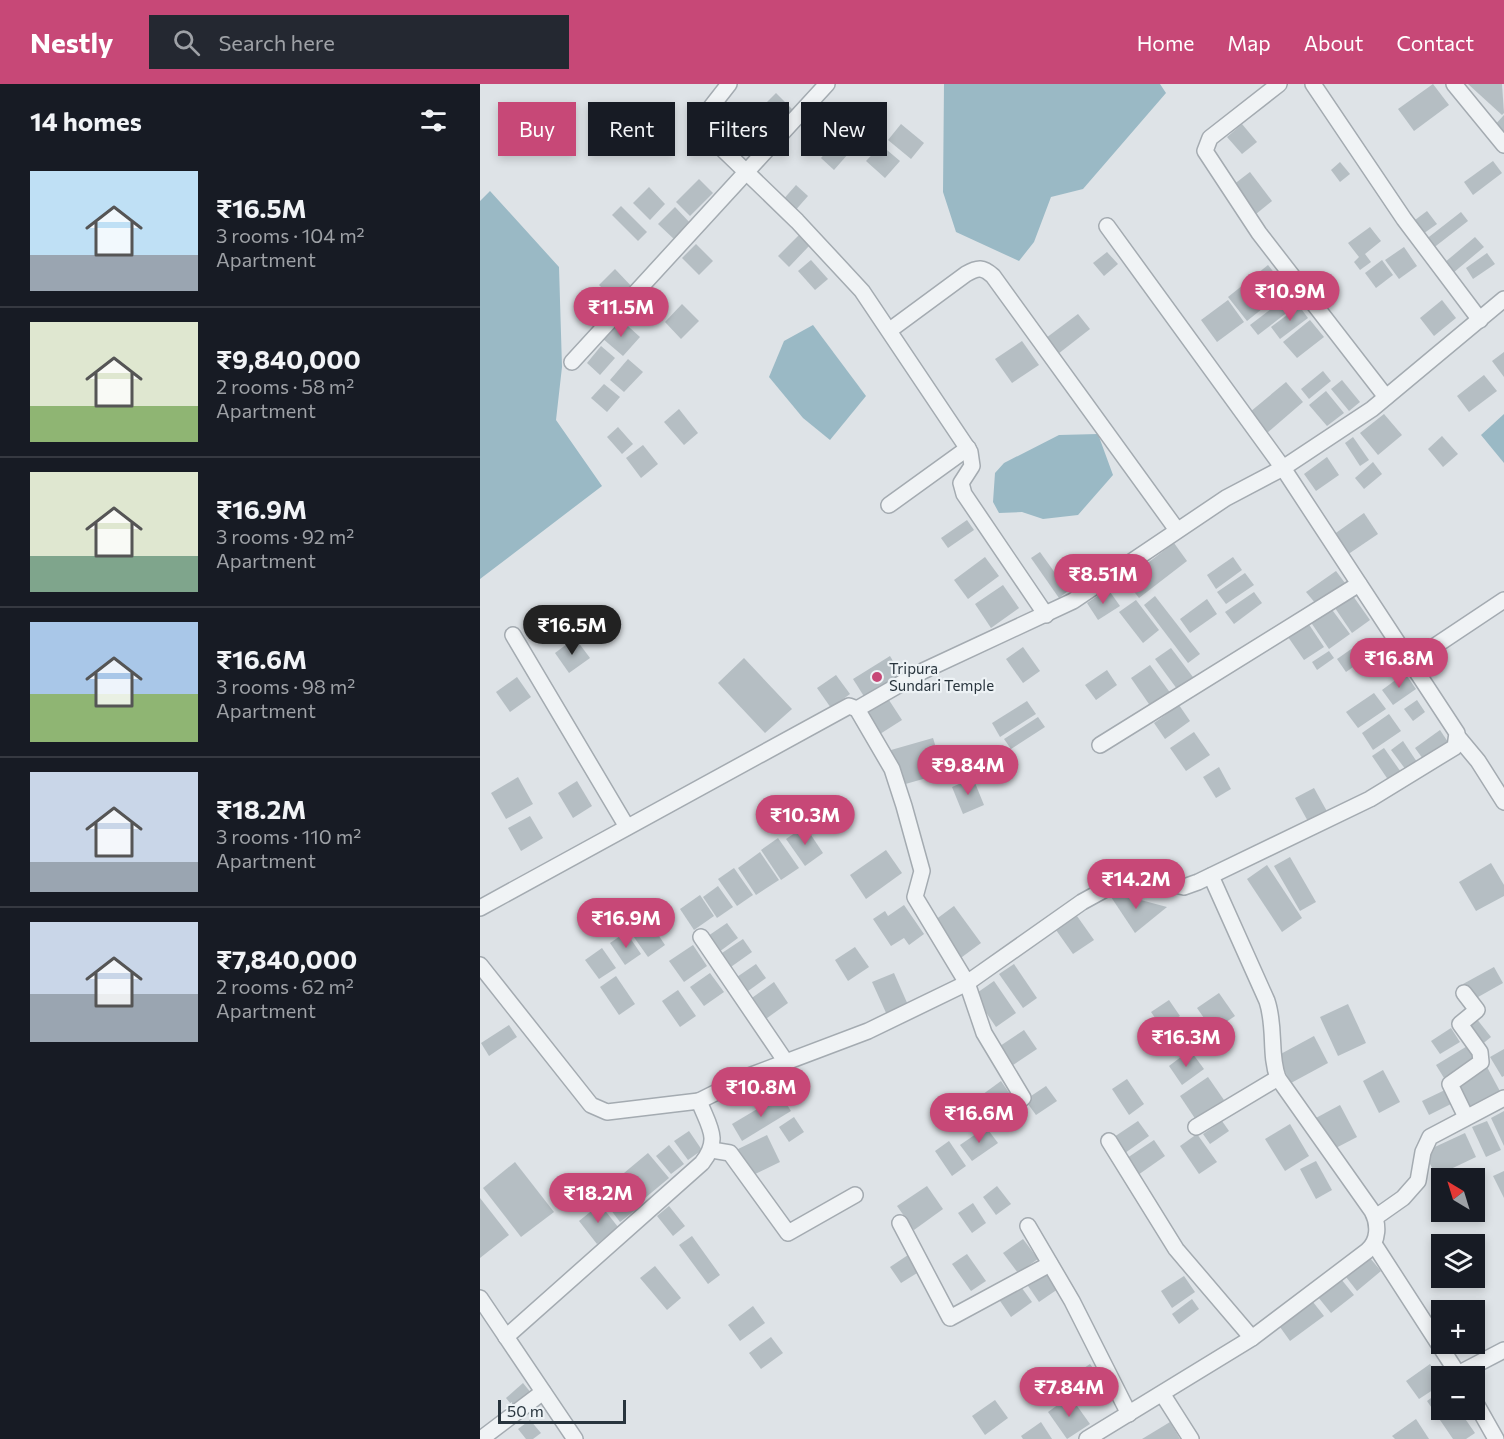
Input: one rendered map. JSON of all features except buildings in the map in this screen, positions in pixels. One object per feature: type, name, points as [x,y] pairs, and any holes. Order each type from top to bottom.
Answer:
[{"type":"street","points":[[729,84],[707,109],[702,122],[703,127],[747,174],[814,238],[862,291],[890,330],[968,448],[973,461],[961,483],[964,494],[1046,615]]},
{"type":"street","points":[[572,362],[747,174],[827,84]]},
{"type":"street","points":[[1279,84],[1210,138],[1205,151],[1259,233],[1386,397]]},
{"type":"street","points":[[1313,84],[1404,219],[1479,320]]},
{"type":"street","points":[[1454,84],[1504,145]]},
{"type":"street","points":[[1107,226],[1283,468],[1458,736],[1479,761],[1504,802]]},
{"type":"street","points":[[890,330],[966,274],[975,269],[986,270],[1000,286],[1177,530]]},
{"type":"street","points":[[480,909],[843,706],[857,709],[923,670],[1046,615],[1090,590],[1177,530],[1242,489],[1283,468],[1386,397],[1504,299]]},
{"type":"street","points":[[889,506],[968,448]]},
{"type":"street","points":[[1100,745],[1359,584]]},
{"type":"street","points":[[1411,662],[1504,600]]},
{"type":"street","points":[[513,635],[627,827]]},
{"type":"street","points":[[857,709],[891,769],[904,806],[922,871],[915,897],[967,983],[984,1033],[1023,1098]]},
{"type":"street","points":[[480,965],[591,1105],[607,1112],[699,1101],[749,1076],[868,1031],[967,983],[1082,902],[1116,883],[1136,876],[1184,887],[1211,876],[1391,788],[1455,747],[1458,736]]},
{"type":"street","points":[[1211,876],[1267,1002],[1273,1022],[1274,1061],[1278,1078],[1376,1217],[1374,1244],[1453,1366]]},
{"type":"street","points":[[701,937],[786,1062]]},
{"type":"street","points":[[1464,993],[1477,1010],[1460,1024],[1480,1052],[1481,1062],[1450,1084],[1466,1117]]},
{"type":"street","points":[[1196,1126],[1278,1078]]},
{"type":"street","points":[[1376,1217],[1403,1198],[1418,1181],[1422,1152],[1430,1137],[1504,1098]]},
{"type":"street","points":[[506,1336],[702,1163],[712,1150],[712,1134],[699,1101]]},
{"type":"street","points":[[1109,1141],[1176,1249],[1252,1338]]},
{"type":"street","points":[[712,1150],[730,1153],[788,1233],[855,1195]]},
{"type":"street","points":[[900,1223],[950,1318],[1050,1264]]},
{"type":"street","points":[[1028,1226],[1072,1301],[1129,1414]]},
{"type":"street","points":[[1087,1439],[1163,1395],[1252,1338],[1374,1244]]},
{"type":"street","points":[[480,1298],[575,1439]]},
{"type":"street","points":[[1475,1366],[1504,1350]]},
{"type":"street","points":[[481,1439],[543,1392]]},
{"type":"street","points":[[1163,1395],[1191,1439]]},
{"type":"street","points":[[1483,1420],[1492,1438]]},
{"type":"water","points":[[944,84],[1160,84],[1166,93],[1083,189],[1051,197],[1034,242],[1019,261],[956,232],[943,192]]},
{"type":"water","points":[[490,191],[559,267],[562,367],[556,420],[602,486],[480,579],[480,201]]},
{"type":"water","points":[[813,325],[866,396],[830,440],[803,418],[769,377],[784,341]]},
{"type":"water","points":[[1504,414],[1504,463],[1481,435]]},
{"type":"water","points":[[1098,434],[1113,475],[1078,515],[1043,519],[1022,512],[999,513],[993,502],[995,473],[1004,463],[1059,435]]},
{"type":"place","name":"Tripura Sundari Temple","points":[[877,677]]}]
